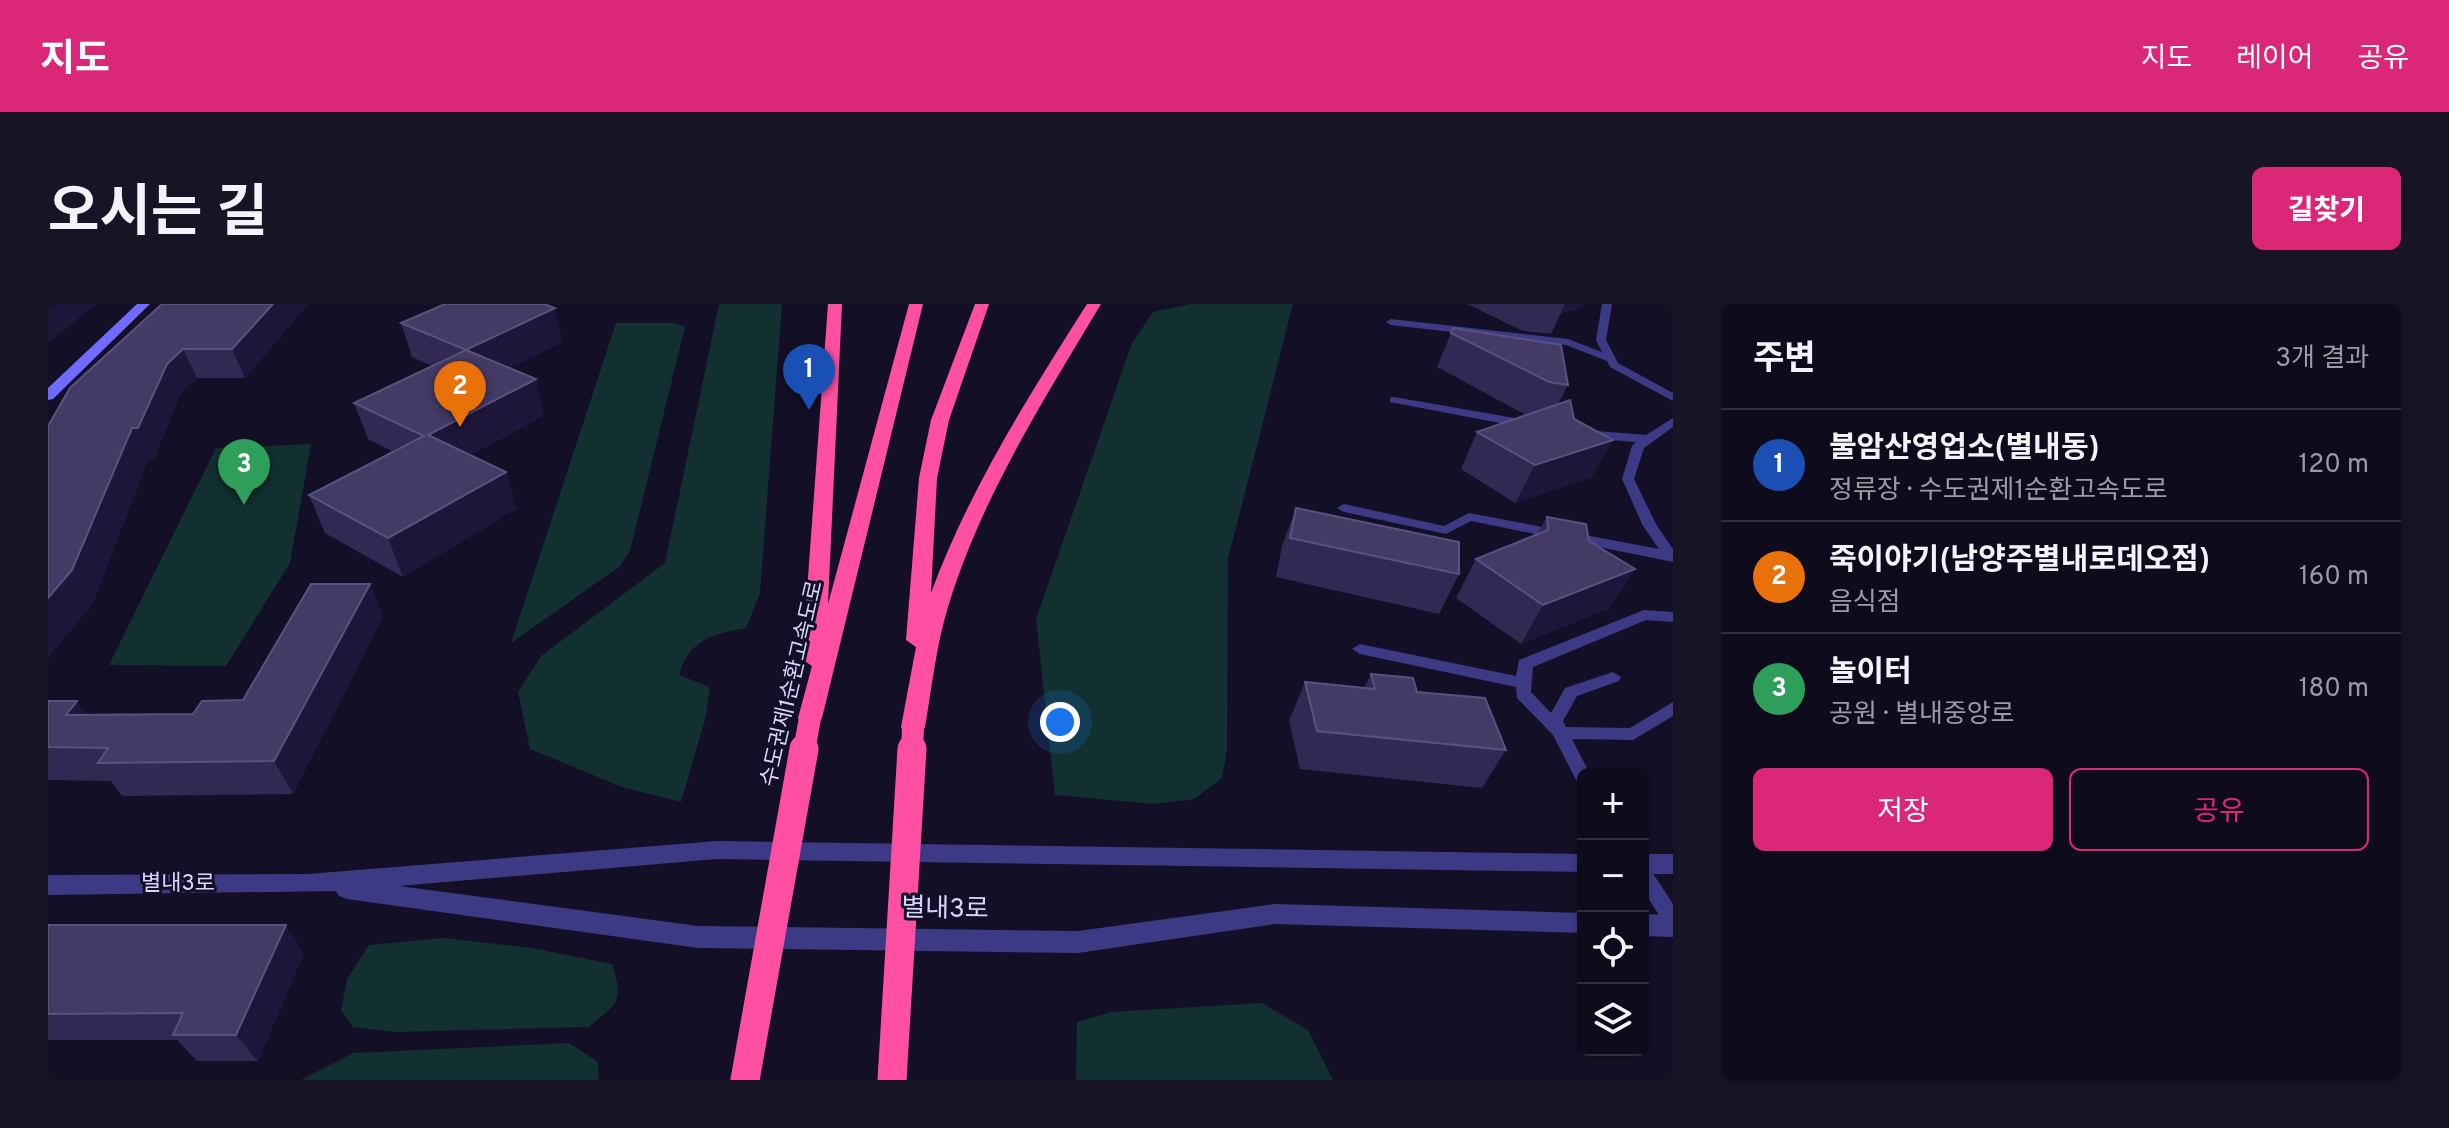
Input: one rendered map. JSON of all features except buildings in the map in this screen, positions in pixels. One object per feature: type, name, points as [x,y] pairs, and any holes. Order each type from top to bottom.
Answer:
[{"type":"highway","points":[[810,718],[835,304]]},
{"type":"highway","name":"수도권제1순환고속도로","points":[[745,1080],[810,718],[916,304]]},
{"type":"highway","points":[[892,1080],[928,478],[940,420],[982,304]]},
{"type":"highway","points":[[913,727],[936,608],[962,543],[1037,397],[1094,304]]},
{"type":"street","points":[[48,396],[144,304]]},
{"type":"street","name":"별내3로","points":[[48,885],[308,884],[717,850],[1577,863]]},
{"type":"street","points":[[1649,864],[1673,864]]},
{"type":"street","name":"별내3로","points":[[308,884],[698,937],[1078,942],[1275,914],[1577,923]]},
{"type":"street","points":[[1649,925],[1673,923]]},
{"type":"lane","points":[[1607,304],[1601,340],[1614,365],[1673,398]]},
{"type":"lane","points":[[1391,322],[1568,342],[1611,359]]},
{"type":"lane","points":[[1394,400],[1548,428]]},
{"type":"lane","points":[[1672,557],[1650,526],[1628,479],[1638,446],[1673,422]]},
{"type":"lane","points":[[1578,433],[1647,439]]},
{"type":"lane","points":[[1344,508],[1446,530],[1469,517],[1672,557]]},
{"type":"lane","points":[[1673,617],[1644,615],[1525,664],[1523,683],[1523,694],[1562,733],[1633,734],[1673,708]]},
{"type":"lane","points":[[1360,649],[1523,683]]},
{"type":"lane","points":[[1579,768],[1555,721],[1571,692],[1613,677]]},
{"type":"lane","points":[[1649,884],[1673,923]]},
{"type":"green space","points":[[719,304],[782,304],[760,593],[746,628],[704,640],[683,663],[679,675],[710,687],[706,716],[681,802],[622,787],[530,749],[518,692],[541,656],[665,563]]},
{"type":"green space","points":[[1191,304],[1293,304],[1228,559],[1227,750],[1222,778],[1194,799],[1154,804],[1055,795],[1036,619],[1132,343],[1153,312]]},
{"type":"green space","points":[[616,323],[675,323],[685,327],[630,551],[619,567],[511,643]]},
{"type":"green space","points":[[311,444],[290,563],[226,666],[109,665],[216,448]]},
{"type":"green space","points":[[444,938],[532,948],[612,964],[618,986],[616,1001],[588,1027],[394,1032],[353,1027],[341,1010],[347,979],[369,945]]},
{"type":"green space","points":[[1262,1003],[1308,1030],[1333,1080],[1076,1080],[1077,1022],[1111,1012]]},
{"type":"green space","points":[[569,1043],[598,1062],[599,1080],[301,1080],[353,1053]]},
{"type":"place","name":"불암산영업소(별내동)","points":[[809,410]]},
{"type":"place","name":"죽이야기(남양주별내로데오점)","points":[[460,427]]},
{"type":"place","name":"놀이터","points":[[244,505]]}]
